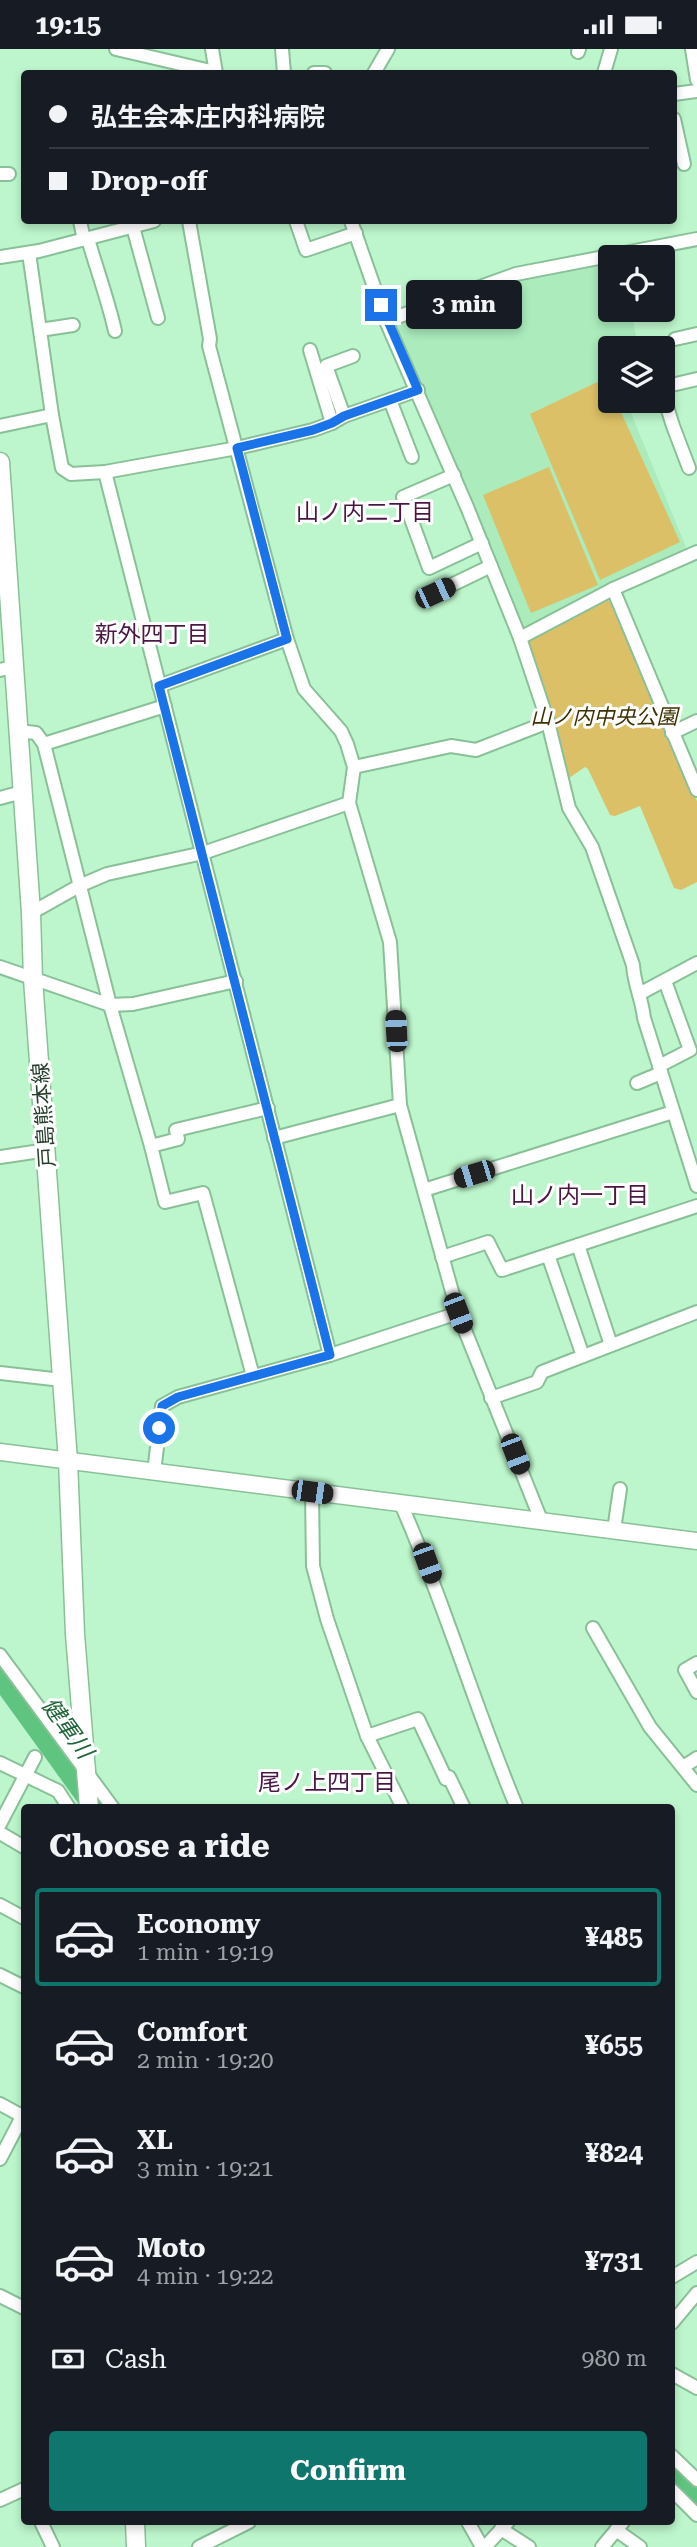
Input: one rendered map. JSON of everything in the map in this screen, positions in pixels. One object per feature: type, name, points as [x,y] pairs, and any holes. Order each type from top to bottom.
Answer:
[{"type":"main road","name":"戸島熊本線","points":[[0,462],[7,669],[18,731],[68,1461],[75,1634],[89,1804]]},
{"type":"main road","points":[[135,2525],[136,2547]]},
{"type":"street","points":[[116,49],[151,53],[205,70]]},
{"type":"street","points":[[212,49],[215,70]]},
{"type":"street","points":[[282,49],[284,70]]},
{"type":"street","points":[[376,70],[388,49]]},
{"type":"street","points":[[605,70],[611,49]]},
{"type":"street","points":[[692,49],[697,80]]},
{"type":"street","points":[[677,94],[697,91]]},
{"type":"street","points":[[677,132],[684,164]]},
{"type":"street","points":[[81,224],[108,300],[115,331]]},
{"type":"street","points":[[189,224],[209,346],[287,639],[304,689],[341,731],[354,767],[349,803],[365,865],[390,942],[400,1105],[458,1313],[541,1520]]},
{"type":"street","points":[[297,224],[306,250],[356,233]]},
{"type":"street","points":[[353,224],[386,321],[454,475],[520,638],[548,722],[569,808],[592,847],[633,965],[634,982],[697,1186]]},
{"type":"street","points":[[0,257],[86,239],[126,226],[158,318]]},
{"type":"street","points":[[386,321],[516,274],[697,239]]},
{"type":"street","points":[[29,253],[62,468],[71,474],[105,472],[237,448],[332,423],[344,416],[418,390]]},
{"type":"street","points":[[40,330],[74,325]]},
{"type":"street","points":[[675,339],[697,334]]},
{"type":"street","points":[[310,350],[332,423]]},
{"type":"street","points":[[344,416],[326,366],[353,356]]},
{"type":"street","points":[[675,385],[697,380]]},
{"type":"street","points":[[390,400],[412,457]]},
{"type":"street","points":[[670,413],[689,468]]},
{"type":"street","points":[[0,425],[52,415]]},
{"type":"street","points":[[105,472],[330,1355]]},
{"type":"street","points":[[454,475],[403,497],[429,568],[482,543]]},
{"type":"street","points":[[520,638],[613,589],[697,552]]},
{"type":"street","points":[[435,593],[491,566]]},
{"type":"street","points":[[613,589],[697,790]]},
{"type":"street","points":[[159,686],[287,639]]},
{"type":"street","points":[[44,744],[164,706]]},
{"type":"street","points":[[672,733],[697,721]]},
{"type":"street","points":[[354,767],[451,746],[476,750],[548,722]]},
{"type":"street","points":[[18,731],[36,733],[44,744],[110,1005],[165,1202],[203,1193],[253,1376]]},
{"type":"street","points":[[0,798],[22,792]]},
{"type":"street","points":[[31,913],[107,874],[202,853],[349,803]]},
{"type":"street","points":[[639,994],[697,963]]},
{"type":"street","points":[[0,967],[110,1005],[132,1004],[236,981]]},
{"type":"street","points":[[638,1083],[690,1050],[665,981]]},
{"type":"street","points":[[274,1138],[400,1105]]},
{"type":"street","points":[[151,1146],[178,1139],[177,1129],[268,1108]]},
{"type":"street","points":[[424,1190],[673,1112]]},
{"type":"street","points":[[0,1157],[47,1150]]},
{"type":"street","points":[[442,1257],[488,1242],[502,1270],[697,1206]]},
{"type":"street","points":[[578,1245],[611,1345]]},
{"type":"street","points":[[548,1255],[583,1356]]},
{"type":"street","points":[[491,1398],[537,1382],[542,1372],[697,1311]]},
{"type":"street","points":[[154,1472],[162,1406],[178,1397],[330,1355],[458,1313]]},
{"type":"street","points":[[0,1373],[62,1380]]},
{"type":"street","points":[[0,1452],[697,1541]]},
{"type":"street","points":[[614,1530],[620,1489]]},
{"type":"street","points":[[312,1492],[313,1566],[327,1619],[367,1736],[401,1804]]},
{"type":"street","points":[[401,1504],[427,1563],[492,1750],[515,1804]]},
{"type":"street","points":[[593,1628],[650,1727],[697,1785]]},
{"type":"street","points":[[0,1655],[110,1804]]},
{"type":"street","points":[[697,1663],[685,1670],[697,1692]]},
{"type":"street","points":[[367,1736],[418,1719],[462,1804]]},
{"type":"street","points":[[0,1824],[35,1757]]},
{"type":"street","points":[[683,1767],[697,1758]]},
{"type":"street","points":[[0,1763],[58,1791],[66,1804]]},
{"type":"street","points":[[0,1833],[21,1845]]},
{"type":"street","points":[[0,1905],[21,1916]]},
{"type":"street","points":[[0,1975],[21,1985]]},
{"type":"street","points":[[0,2104],[21,2114]]},
{"type":"street","points":[[0,2159],[21,2121]]},
{"type":"street","points":[[675,2275],[697,2262]]},
{"type":"street","points":[[675,2320],[696,2295]]},
{"type":"street","points":[[2,2298],[21,2307]]},
{"type":"street","points":[[675,2376],[697,2388]]},
{"type":"street","points":[[675,2459],[697,2480]]},
{"type":"street","points":[[0,2500],[21,2490]]},
{"type":"street","points":[[675,2493],[697,2515]]},
{"type":"street","points":[[42,2525],[53,2547]]},
{"type":"street","points":[[203,2546],[242,2525]]},
{"type":"street","points":[[470,2525],[483,2547],[504,2525],[529,2547]]},
{"type":"street","points":[[602,2547],[619,2526],[640,2547]]},
{"type":"shaded area","points":[[598,263],[598,322],[633,322],[636,336],[598,336],[598,413],[631,413],[688,552],[529,629],[522,626],[395,326],[399,320],[516,279]]},
{"type":"shaded area","points":[[0,1664],[105,1804],[79,1804],[0,1695]]},
{"type":"shaded area","points":[[675,2464],[697,2486],[697,2512],[675,2489]]},
{"type":"green space","points":[[598,382],[598,413],[621,413],[680,542],[600,580],[530,414]]},
{"type":"green space","points":[[549,467],[598,585],[531,613],[483,495]]},
{"type":"green space","name":"山ノ内中央公園","points":[[603,598],[612,602],[697,801],[697,882],[681,890],[674,888],[640,806],[615,816],[610,815],[585,767],[566,780],[528,645],[529,640]]},
{"type":"district","name":"山ノ内二丁目","points":[[365,512]]},
{"type":"district","name":"新外四丁目","points":[[152,634]]},
{"type":"district","name":"山ノ内一丁目","points":[[580,1195]]},
{"type":"district","name":"尾ノ上四丁目","points":[[327,1782]]},
{"type":"route","points":[[159,1428],[162,1406],[178,1397],[330,1355],[159,686],[287,639],[237,448],[313,430],[418,390],[381,305]]},
{"type":"water label","name":"健軍川","points":[[67,1728]]}]
